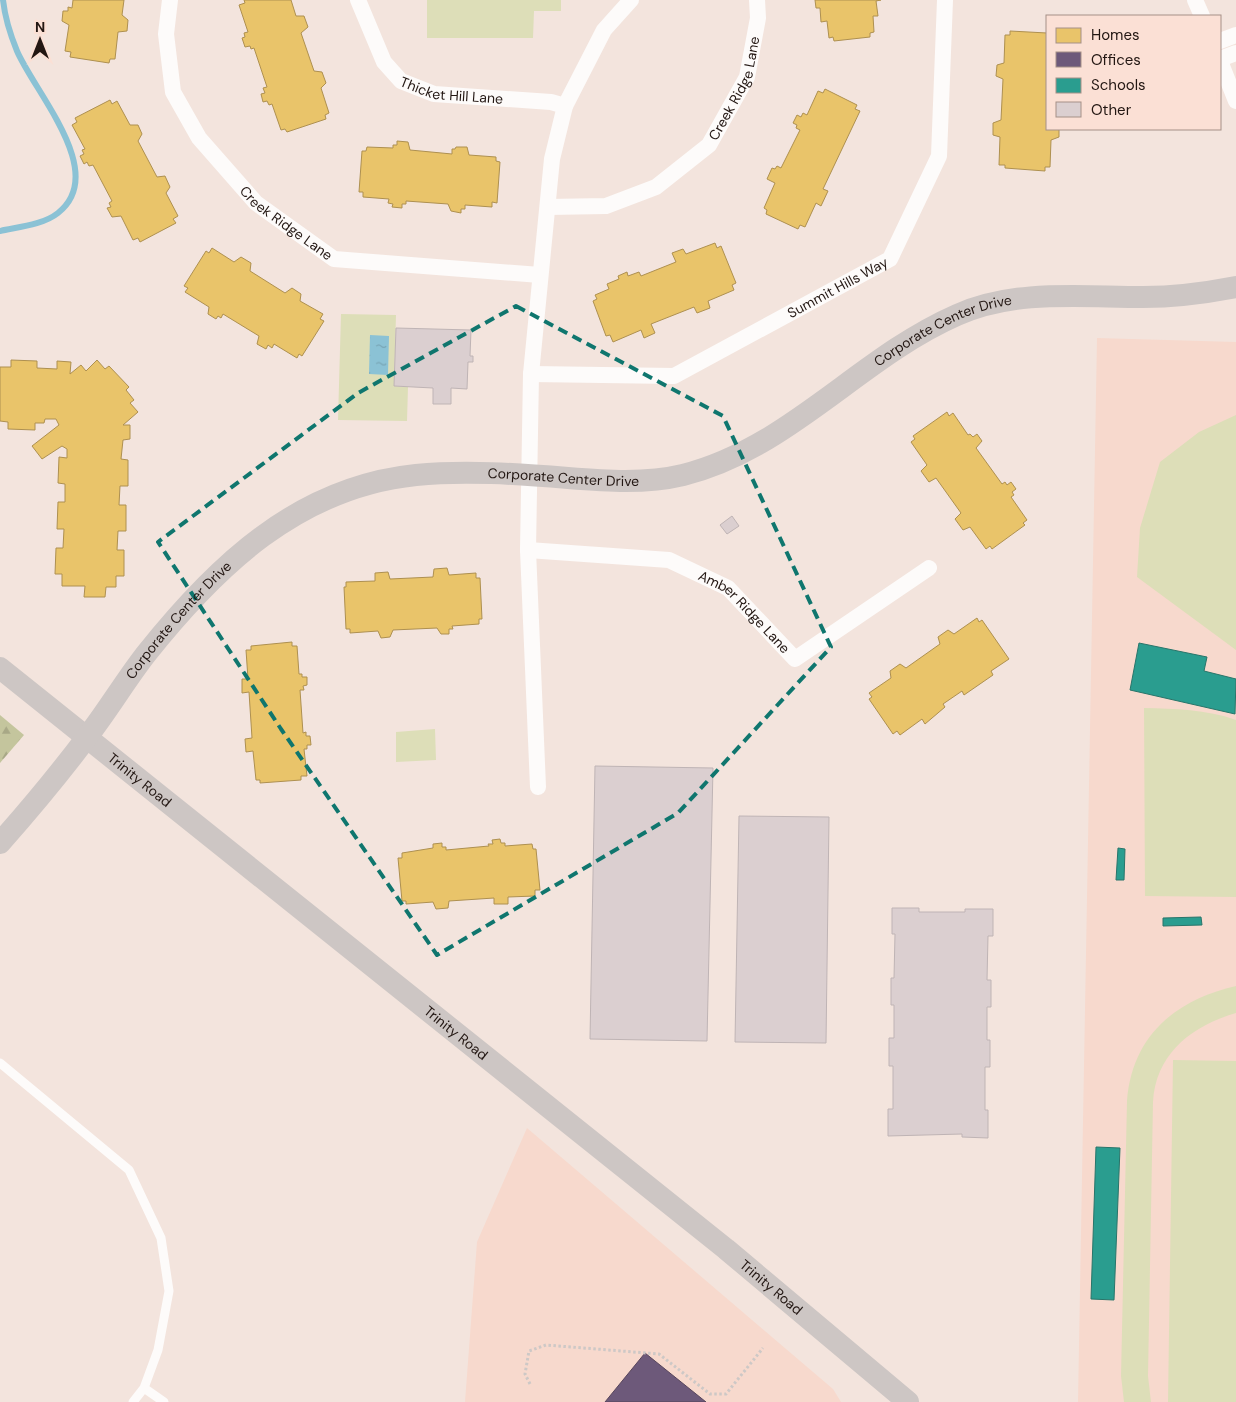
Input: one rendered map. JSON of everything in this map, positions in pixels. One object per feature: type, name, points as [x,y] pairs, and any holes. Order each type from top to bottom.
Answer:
[{"type":"street","name":"Creek Ridge Lane","points":[[170,0],[166,34],[173,92],[199,138],[256,203],[334,259],[540,275]]},
{"type":"street","name":"Thicket Hill Lane","points":[[358,0],[384,62],[401,81],[434,94],[551,102],[565,106]]},
{"type":"street","points":[[538,787],[528,550],[531,374],[552,159],[565,106],[604,30],[631,0]]},
{"type":"street","name":"Creek Ridge Lane","points":[[548,206],[606,206],[656,187],[709,145],[747,77],[758,18],[757,0]]},
{"type":"street","name":"Summit Hills Way","points":[[531,374],[674,376],[890,259],[939,156],[945,0]]},
{"type":"street","points":[[1195,0],[1202,15]]},
{"type":"street","points":[[1221,41],[1236,35]]},
{"type":"street","points":[[1221,60],[1236,53]]},
{"type":"street","points":[[1221,63],[1236,101]]},
{"type":"street","name":"Corporate Center Drive","points":[[0,843],[88,737],[144,656],[198,593],[254,541],[296,513],[342,492],[377,482],[416,475],[529,475],[642,480],[682,475],[723,461],[772,438],[913,337],[959,313],[1018,298],[1053,296],[1176,296],[1236,287]]},
{"type":"street","name":"Amber Ridge Lane","points":[[528,550],[668,560],[728,588],[795,659],[929,568]]},
{"type":"street","name":"Trinity Road","points":[[0,668],[726,1249],[908,1402]]},
{"type":"lane","points":[[0,1063],[129,1170],[161,1238],[169,1291],[158,1350],[144,1388],[133,1402]]},
{"type":"lane","points":[[144,1388],[164,1402]]},
{"type":"path","points":[[530,1384],[525,1374],[529,1351],[546,1345],[659,1354],[710,1394],[726,1394],[763,1348]]},
{"type":"highlighted area","points":[[516,306],[723,416],[831,647],[678,813],[437,955],[281,729],[158,542],[358,393]]},
{"type":"shaded area","points":[[1097,338],[1236,342],[1236,1402],[1078,1402]]},
{"type":"shaded area","points":[[527,1128],[833,1389],[841,1402],[465,1402],[477,1242]]},
{"type":"green space","points":[[427,0],[561,0],[561,11],[534,11],[533,38],[427,38]]},
{"type":"green space","points":[[341,314],[396,315],[394,386],[408,387],[407,421],[338,420]]},
{"type":"green space","points":[[1236,415],[1236,650],[1137,577],[1140,528],[1160,462],[1199,432]]},
{"type":"green space","points":[[1144,708],[1202,712],[1236,720],[1236,897],[1145,896]]},
{"type":"green space","points":[[0,715],[24,735],[0,763]]},
{"type":"green space","points":[[435,729],[436,760],[396,762],[396,732]]},
{"type":"green space","points":[[1236,986],[1236,1013],[1205,1025],[1179,1044],[1161,1069],[1156,1085],[1153,1102],[1148,1376],[1151,1402],[1124,1402],[1121,1376],[1127,1101],[1131,1078],[1138,1058],[1160,1024],[1176,1011],[1194,1001],[1214,992]]},
{"type":"green space","points":[[1173,1060],[1236,1061],[1236,1402],[1168,1402]]},
{"type":"water","points":[[370,335],[389,336],[388,375],[369,374]]},
{"type":"building: Homes","points":[[73,0],[124,0],[122,15],[128,20],[127,31],[118,32],[115,59],[110,59],[109,63],[70,57],[71,52],[65,51],[69,25],[62,21],[63,11],[68,11],[68,7],[72,8]]},
{"type":"building: Homes","points":[[244,0],[291,0],[296,16],[304,16],[308,27],[301,33],[314,71],[322,72],[326,83],[321,88],[329,113],[325,115],[326,119],[287,132],[285,129],[281,130],[272,104],[269,105],[267,101],[263,102],[261,94],[265,93],[263,88],[267,87],[254,48],[251,49],[250,46],[245,47],[242,38],[245,37],[244,33],[248,32],[239,5],[245,3]]},
{"type":"building: Homes","points":[[815,0],[881,0],[876,1],[878,16],[873,16],[874,32],[870,33],[870,37],[834,41],[833,37],[829,38],[827,21],[821,22],[820,8],[816,8]]},
{"type":"building: Homes","points":[[1010,31],[1046,33],[1046,130],[1059,130],[1059,137],[1051,140],[1050,167],[1045,167],[1045,171],[1005,168],[1005,165],[999,165],[1000,137],[993,135],[993,123],[1001,120],[1003,79],[996,76],[997,65],[1004,63],[1005,35],[1010,35]]},
{"type":"building: Homes","points":[[825,89],[857,105],[855,109],[860,111],[823,189],[828,191],[821,206],[816,203],[805,227],[800,225],[798,229],[766,214],[767,210],[764,208],[775,183],[767,179],[772,168],[775,169],[777,166],[781,168],[800,130],[793,123],[797,115],[801,117],[803,113],[807,115],[818,91],[823,93]]},
{"type":"building: Homes","points":[[110,100],[112,104],[117,101],[130,125],[138,125],[142,134],[138,141],[157,177],[165,176],[170,187],[166,193],[178,216],[173,219],[176,223],[140,242],[138,238],[133,240],[121,216],[112,217],[107,208],[111,207],[109,203],[112,201],[93,165],[89,166],[87,162],[84,164],[80,156],[84,154],[82,150],[85,149],[72,125],[77,122],[75,118]]},
{"type":"building: Homes","points":[[397,141],[408,142],[410,150],[452,154],[452,149],[456,147],[467,147],[469,155],[496,157],[496,161],[500,162],[497,203],[492,202],[492,207],[465,205],[465,209],[461,209],[461,213],[451,211],[448,204],[406,201],[406,204],[402,204],[402,208],[392,207],[393,204],[388,203],[389,199],[363,197],[363,192],[359,192],[362,151],[366,151],[367,147],[393,148],[393,145],[397,145]]},
{"type":"building: Homes","points":[[715,243],[717,248],[721,246],[736,283],[732,285],[734,290],[708,301],[710,308],[697,313],[694,307],[651,324],[655,333],[644,338],[641,330],[613,342],[610,335],[606,336],[593,301],[597,299],[595,295],[609,289],[607,284],[619,279],[618,276],[627,272],[628,276],[639,272],[641,276],[676,262],[672,253],[683,249],[686,254]]},
{"type":"building: Homes","points":[[212,248],[234,262],[241,257],[251,263],[250,271],[285,293],[292,288],[301,294],[300,301],[323,314],[320,319],[324,321],[302,356],[299,354],[297,358],[274,344],[272,348],[268,345],[266,349],[257,344],[259,336],[223,314],[221,318],[218,316],[216,319],[208,314],[209,307],[185,292],[188,288],[184,286],[206,251],[209,253]]},
{"type":"building: Homes","points":[[11,360],[37,361],[37,368],[57,369],[57,361],[71,362],[70,374],[81,365],[86,371],[97,360],[105,369],[109,366],[129,387],[126,390],[134,400],[130,403],[138,412],[123,425],[130,425],[130,439],[123,440],[121,459],[128,460],[128,486],[120,486],[119,505],[126,505],[126,531],[118,531],[117,550],[124,550],[124,576],[116,576],[116,587],[106,587],[105,597],[84,597],[85,586],[62,586],[62,574],[55,574],[56,548],[63,548],[64,529],[57,529],[58,502],[65,502],[65,484],[58,483],[59,457],[67,458],[67,449],[62,446],[42,459],[32,446],[59,425],[56,419],[45,419],[44,423],[35,423],[35,430],[8,429],[8,422],[0,421],[0,367],[11,367]]},
{"type":"building: Homes","points":[[947,412],[949,416],[953,413],[968,435],[970,434],[973,437],[977,434],[982,441],[976,448],[1002,484],[1005,482],[1007,485],[1011,482],[1016,489],[1012,492],[1014,495],[1011,497],[1027,520],[1023,523],[1025,525],[992,549],[990,546],[986,549],[970,527],[963,530],[955,519],[961,513],[936,478],[929,482],[921,471],[927,465],[911,442],[915,439],[913,436]]},
{"type":"building: Homes","points":[[447,568],[449,575],[476,573],[476,578],[480,578],[482,619],[479,619],[479,624],[452,626],[453,629],[449,629],[449,634],[441,634],[437,628],[393,630],[390,637],[381,638],[378,631],[350,633],[350,629],[346,629],[344,587],[346,587],[346,582],[375,581],[375,573],[388,572],[390,579],[433,577],[434,569]]},
{"type":"building: Homes","points":[[977,618],[979,622],[982,620],[1009,659],[991,671],[993,675],[964,695],[962,691],[943,704],[945,707],[925,724],[922,719],[900,735],[897,731],[893,734],[869,699],[872,697],[869,693],[891,678],[890,671],[900,664],[906,668],[940,644],[938,637],[948,630],[954,634]]},
{"type":"building: Homes","points":[[292,642],[292,646],[297,646],[299,674],[302,674],[302,677],[307,677],[307,685],[303,686],[304,690],[300,690],[303,733],[306,732],[306,736],[310,736],[311,745],[307,745],[307,749],[304,749],[307,776],[301,776],[301,780],[260,783],[260,780],[256,780],[253,751],[246,752],[245,739],[252,738],[249,692],[242,693],[242,679],[248,679],[246,650],[251,650],[251,646]]},
{"type":"building: Homes","points":[[500,839],[501,843],[505,843],[505,846],[532,844],[533,849],[536,849],[540,890],[535,890],[535,896],[508,897],[508,904],[494,904],[494,898],[449,901],[448,908],[436,909],[433,902],[406,904],[406,901],[402,901],[398,858],[402,858],[402,853],[433,848],[433,844],[442,843],[442,847],[446,847],[446,850],[489,846],[488,844],[493,844],[492,840]]},
{"type":"building: Offices","points":[[645,1353],[706,1402],[605,1402]]},
{"type":"building: Schools","points":[[1139,643],[1207,657],[1204,671],[1236,679],[1235,714],[1130,690]]},
{"type":"building: Schools","points":[[1118,848],[1125,849],[1124,880],[1116,880]]},
{"type":"building: Schools","points":[[1201,917],[1202,925],[1163,926],[1163,918]]},
{"type":"building: Schools","points":[[1096,1147],[1120,1148],[1114,1300],[1091,1299]]},
{"type":"building: Other","points":[[396,328],[471,330],[470,356],[473,356],[473,362],[468,362],[467,389],[451,388],[451,404],[433,404],[433,388],[394,386]]},
{"type":"building: Other","points":[[732,516],[739,526],[727,534],[720,525]]},
{"type":"building: Other","points":[[595,766],[713,768],[707,1041],[590,1039]]},
{"type":"building: Other","points":[[739,816],[829,817],[826,1043],[735,1042]]},
{"type":"building: Other","points":[[892,908],[919,908],[919,912],[965,912],[965,909],[993,909],[993,936],[988,936],[987,980],[991,980],[991,1007],[987,1007],[987,1040],[990,1040],[990,1067],[985,1067],[985,1110],[988,1110],[988,1138],[962,1137],[962,1134],[888,1136],[888,1109],[893,1109],[893,1066],[889,1066],[889,1038],[894,1038],[894,1005],[891,1005],[891,978],[894,978],[895,934],[892,934]]},
{"type":"waterway","points":[[0,231],[38,223],[58,213],[72,196],[76,177],[72,155],[63,133],[17,51],[8,26],[3,0]]}]
